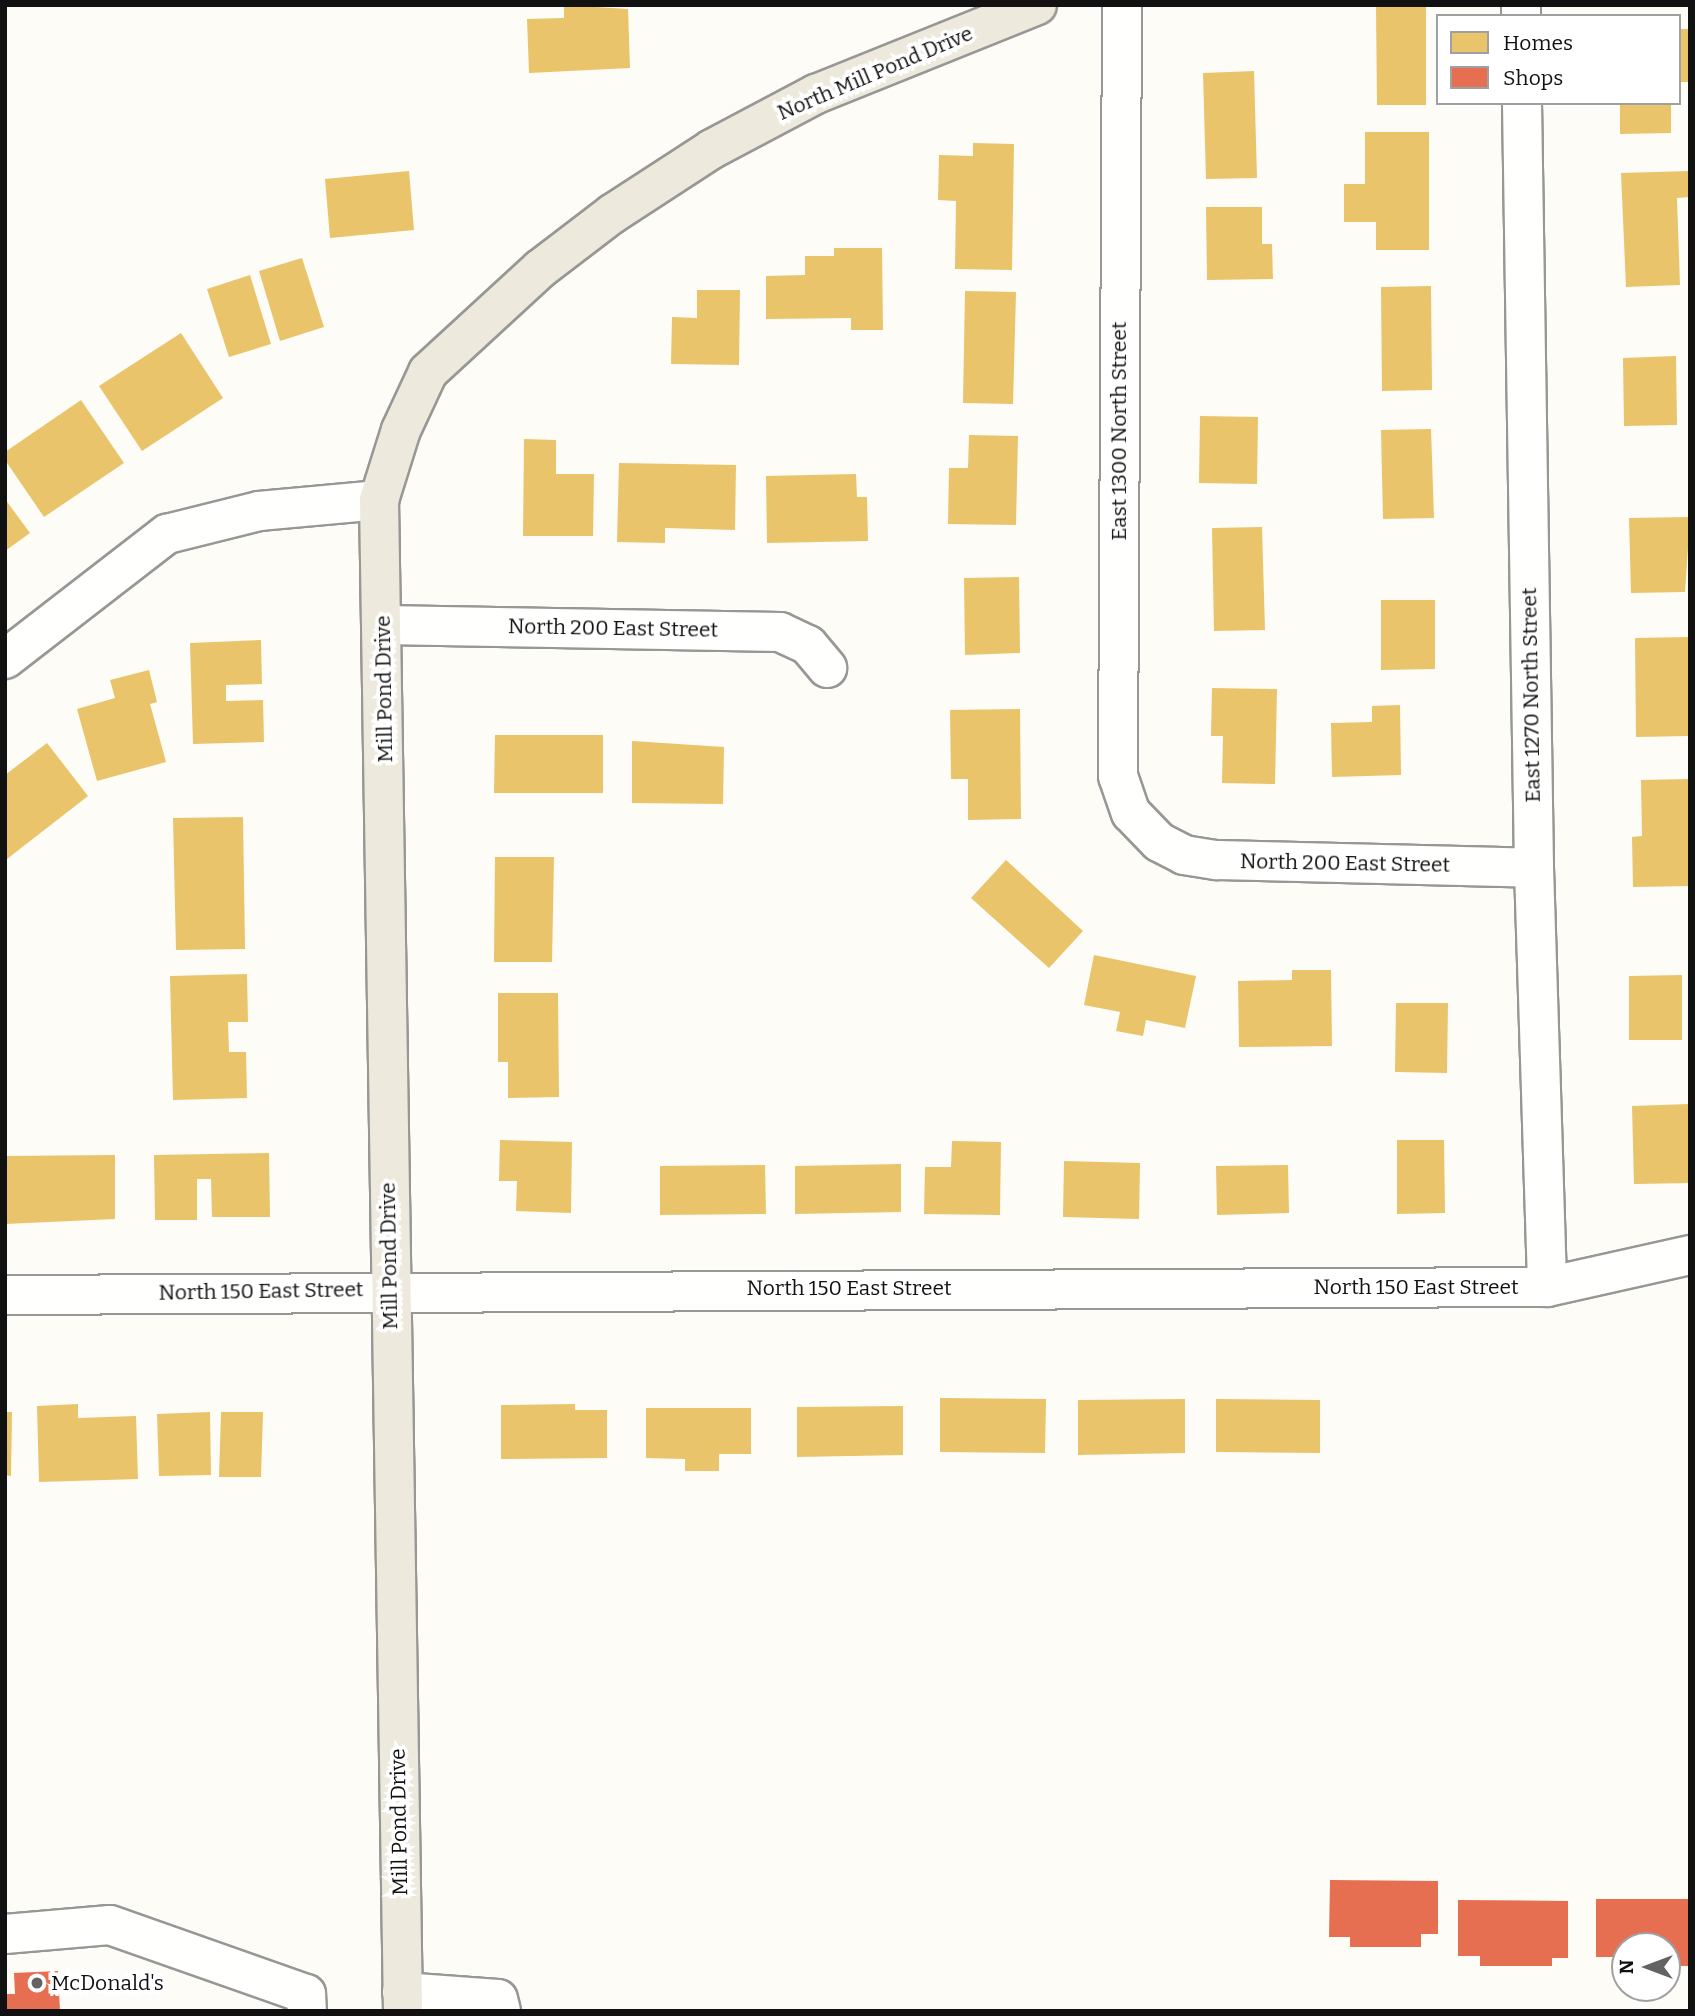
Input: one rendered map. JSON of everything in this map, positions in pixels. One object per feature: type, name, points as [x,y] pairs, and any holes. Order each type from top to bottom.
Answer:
[{"type":"main road","name":"North Mill Pond Drive","points":[[379,500],[401,430],[428,372],[540,269],[612,214],[712,149],[816,94],[1037,5]]},
{"type":"main road","name":"Mill Pond Drive","points":[[379,500],[384,625],[390,1289],[403,2002]]},
{"type":"street","name":"East 1300 North Street","points":[[1122,5],[1118,776],[1131,813],[1159,842]]},
{"type":"street","name":"East 1270 North Street","points":[[1522,105],[1534,867],[1547,1287]]},
{"type":"street","points":[[5,659],[167,534],[259,511],[379,500]]},
{"type":"street","name":"North 200 East Street","points":[[384,625],[780,632],[808,645],[827,668]]},
{"type":"street","name":"North 200 East Street","points":[[1159,842],[1184,855],[1217,860],[1534,867]]},
{"type":"street","name":"North 150 East Street","points":[[5,1295],[390,1289],[1547,1287],[1690,1255]]},
{"type":"street","points":[[5,1934],[110,1925],[306,1994],[307,2011]]},
{"type":"street","points":[[403,2002],[499,1998],[501,2011]]},
{"type":"building: Homes","points":[[564,5],[628,9],[630,68],[529,73],[527,19],[564,18]]},
{"type":"building: Homes","points":[[1426,6],[1426,105],[1377,105],[1376,7]]},
{"type":"building: Homes","points":[[1681,29],[1690,29],[1690,82],[1681,82]]},
{"type":"building: Homes","points":[[1254,71],[1257,178],[1206,179],[1203,73]]},
{"type":"building: Homes","points":[[1620,105],[1671,105],[1671,133],[1620,134]]},
{"type":"building: Homes","points":[[1365,132],[1429,132],[1429,250],[1376,250],[1376,222],[1344,222],[1344,184],[1365,184]]},
{"type":"building: Homes","points":[[973,143],[1014,144],[1012,270],[955,269],[956,201],[938,200],[939,155],[973,156]]},
{"type":"building: Homes","points":[[409,171],[414,230],[330,238],[325,179]]},
{"type":"building: Homes","points":[[1690,171],[1690,197],[1677,198],[1680,285],[1626,287],[1621,173]]},
{"type":"building: Homes","points":[[1206,207],[1262,207],[1262,244],[1272,244],[1273,279],[1207,280]]},
{"type":"building: Homes","points":[[834,248],[882,248],[883,330],[851,330],[851,318],[766,319],[766,276],[805,275],[805,256],[834,256]]},
{"type":"building: Homes","points":[[302,258],[324,327],[280,341],[259,271]]},
{"type":"building: Homes","points":[[250,275],[271,344],[229,357],[207,289]]},
{"type":"building: Homes","points":[[1431,286],[1432,390],[1382,391],[1381,287]]},
{"type":"building: Homes","points":[[697,290],[740,290],[739,365],[671,364],[672,317],[697,318]]},
{"type":"building: Homes","points":[[965,291],[1016,292],[1013,404],[963,403]]},
{"type":"building: Homes","points":[[181,333],[223,398],[142,451],[99,386]]},
{"type":"building: Homes","points":[[1676,356],[1677,425],[1624,426],[1623,358]]},
{"type":"building: Homes","points":[[81,400],[124,463],[44,517],[5,460],[5,452]]},
{"type":"building: Homes","points":[[1200,416],[1258,417],[1257,484],[1199,483]]},
{"type":"building: Homes","points":[[1431,429],[1434,518],[1383,519],[1381,430]]},
{"type":"building: Homes","points":[[969,435],[1018,436],[1016,525],[948,524],[949,468],[968,468]]},
{"type":"building: Homes","points":[[524,439],[556,440],[556,474],[594,474],[593,536],[523,536]]},
{"type":"building: Homes","points":[[619,463],[736,465],[735,530],[665,528],[665,543],[617,542]]},
{"type":"building: Homes","points":[[856,474],[857,497],[867,497],[868,541],[767,543],[766,476]]},
{"type":"building: Homes","points":[[5,499],[30,533],[5,551]]},
{"type":"building: Homes","points":[[1690,517],[1685,592],[1631,593],[1629,518]]},
{"type":"building: Homes","points":[[1262,527],[1265,630],[1214,631],[1212,528]]},
{"type":"building: Homes","points":[[1019,577],[1020,653],[965,655],[964,578]]},
{"type":"building: Homes","points":[[1381,600],[1435,600],[1435,669],[1381,670]]},
{"type":"building: Homes","points":[[1690,637],[1690,736],[1636,737],[1635,638]]},
{"type":"building: Homes","points":[[261,640],[262,684],[226,685],[226,701],[263,700],[264,742],[193,744],[190,643]]},
{"type":"building: Homes","points":[[149,670],[157,702],[150,704],[166,762],[97,781],[77,709],[115,698],[110,680]]},
{"type":"building: Homes","points":[[1212,688],[1277,689],[1275,784],[1222,783],[1223,736],[1211,736]]},
{"type":"building: Homes","points":[[1400,705],[1401,775],[1332,777],[1331,723],[1372,722],[1372,706]]},
{"type":"building: Homes","points":[[1020,709],[1021,819],[968,820],[968,779],[951,779],[950,710]]},
{"type":"building: Homes","points":[[495,735],[603,735],[603,793],[494,793]]},
{"type":"building: Homes","points":[[632,741],[724,747],[723,804],[632,803]]},
{"type":"building: Homes","points":[[47,743],[88,796],[7,859],[5,775]]},
{"type":"building: Homes","points":[[1690,779],[1690,886],[1633,887],[1632,837],[1642,836],[1641,780]]},
{"type":"building: Homes","points":[[243,817],[245,949],[176,950],[173,818]]},
{"type":"building: Homes","points":[[495,857],[554,857],[552,962],[494,962]]},
{"type":"building: Homes","points":[[1006,860],[1083,931],[1049,968],[971,898]]},
{"type":"building: Homes","points":[[1094,955],[1196,976],[1185,1028],[1146,1020],[1143,1036],[1116,1031],[1120,1012],[1084,1005]]},
{"type":"building: Homes","points":[[1292,970],[1331,970],[1332,1046],[1239,1047],[1238,981],[1292,980]]},
{"type":"building: Homes","points":[[247,974],[248,1022],[228,1022],[229,1052],[246,1052],[247,1098],[173,1100],[170,976]]},
{"type":"building: Homes","points":[[1682,975],[1682,1040],[1629,1040],[1629,976]]},
{"type":"building: Homes","points":[[498,993],[558,993],[559,1097],[508,1098],[508,1062],[498,1062]]},
{"type":"building: Homes","points":[[1396,1003],[1448,1003],[1447,1073],[1395,1072]]},
{"type":"building: Homes","points":[[1690,1104],[1690,1183],[1634,1184],[1632,1106]]},
{"type":"building: Homes","points":[[500,1140],[572,1142],[571,1213],[516,1211],[517,1181],[499,1181]]},
{"type":"building: Homes","points":[[1397,1140],[1444,1140],[1445,1213],[1397,1214]]},
{"type":"building: Homes","points":[[952,1141],[1001,1142],[1000,1215],[924,1214],[925,1167],[951,1167]]},
{"type":"building: Homes","points":[[269,1153],[270,1217],[212,1217],[211,1179],[197,1179],[197,1220],[155,1220],[154,1155]]},
{"type":"building: Homes","points":[[115,1155],[115,1219],[5,1224],[5,1156]]},
{"type":"building: Homes","points":[[1064,1161],[1140,1163],[1139,1219],[1063,1217]]},
{"type":"building: Homes","points":[[901,1164],[901,1212],[795,1214],[795,1166]]},
{"type":"building: Homes","points":[[765,1165],[766,1214],[660,1215],[660,1166]]},
{"type":"building: Homes","points":[[1288,1165],[1289,1213],[1217,1215],[1216,1166]]},
{"type":"building: Homes","points":[[940,1398],[1046,1399],[1045,1453],[940,1452]]},
{"type":"building: Homes","points":[[1185,1399],[1185,1453],[1078,1455],[1078,1400]]},
{"type":"building: Homes","points":[[1216,1399],[1320,1400],[1320,1453],[1216,1452]]},
{"type":"building: Homes","points":[[78,1404],[78,1418],[136,1416],[138,1479],[39,1482],[37,1406]]},
{"type":"building: Homes","points":[[575,1404],[575,1410],[607,1410],[607,1458],[501,1459],[501,1405]]},
{"type":"building: Homes","points":[[903,1406],[903,1455],[797,1457],[797,1407]]},
{"type":"building: Homes","points":[[646,1408],[751,1408],[751,1454],[719,1454],[719,1471],[685,1471],[685,1459],[646,1458]]},
{"type":"building: Homes","points":[[5,1412],[12,1412],[11,1476],[5,1475]]},
{"type":"building: Homes","points":[[210,1412],[211,1475],[159,1476],[157,1414]]},
{"type":"building: Homes","points":[[221,1412],[263,1412],[261,1477],[219,1477]]},
{"type":"building: Shops","points":[[1330,1880],[1438,1881],[1438,1934],[1421,1934],[1421,1947],[1350,1947],[1350,1937],[1329,1937]]},
{"type":"building: Shops","points":[[1596,1899],[1690,1899],[1689,1966],[1681,1966],[1681,1932],[1611,1932],[1611,1957],[1596,1957]]},
{"type":"building: Shops","points":[[1458,1900],[1568,1901],[1568,1958],[1552,1958],[1552,1966],[1480,1966],[1480,1956],[1458,1956]]},
{"type":"building: Shops","name":"McDonald's","points":[[58,1971],[60,2011],[5,2011],[5,1994],[15,1994],[14,1973]]},
{"type":"place","name":"McDonald's","points":[[37,1983]]}]
